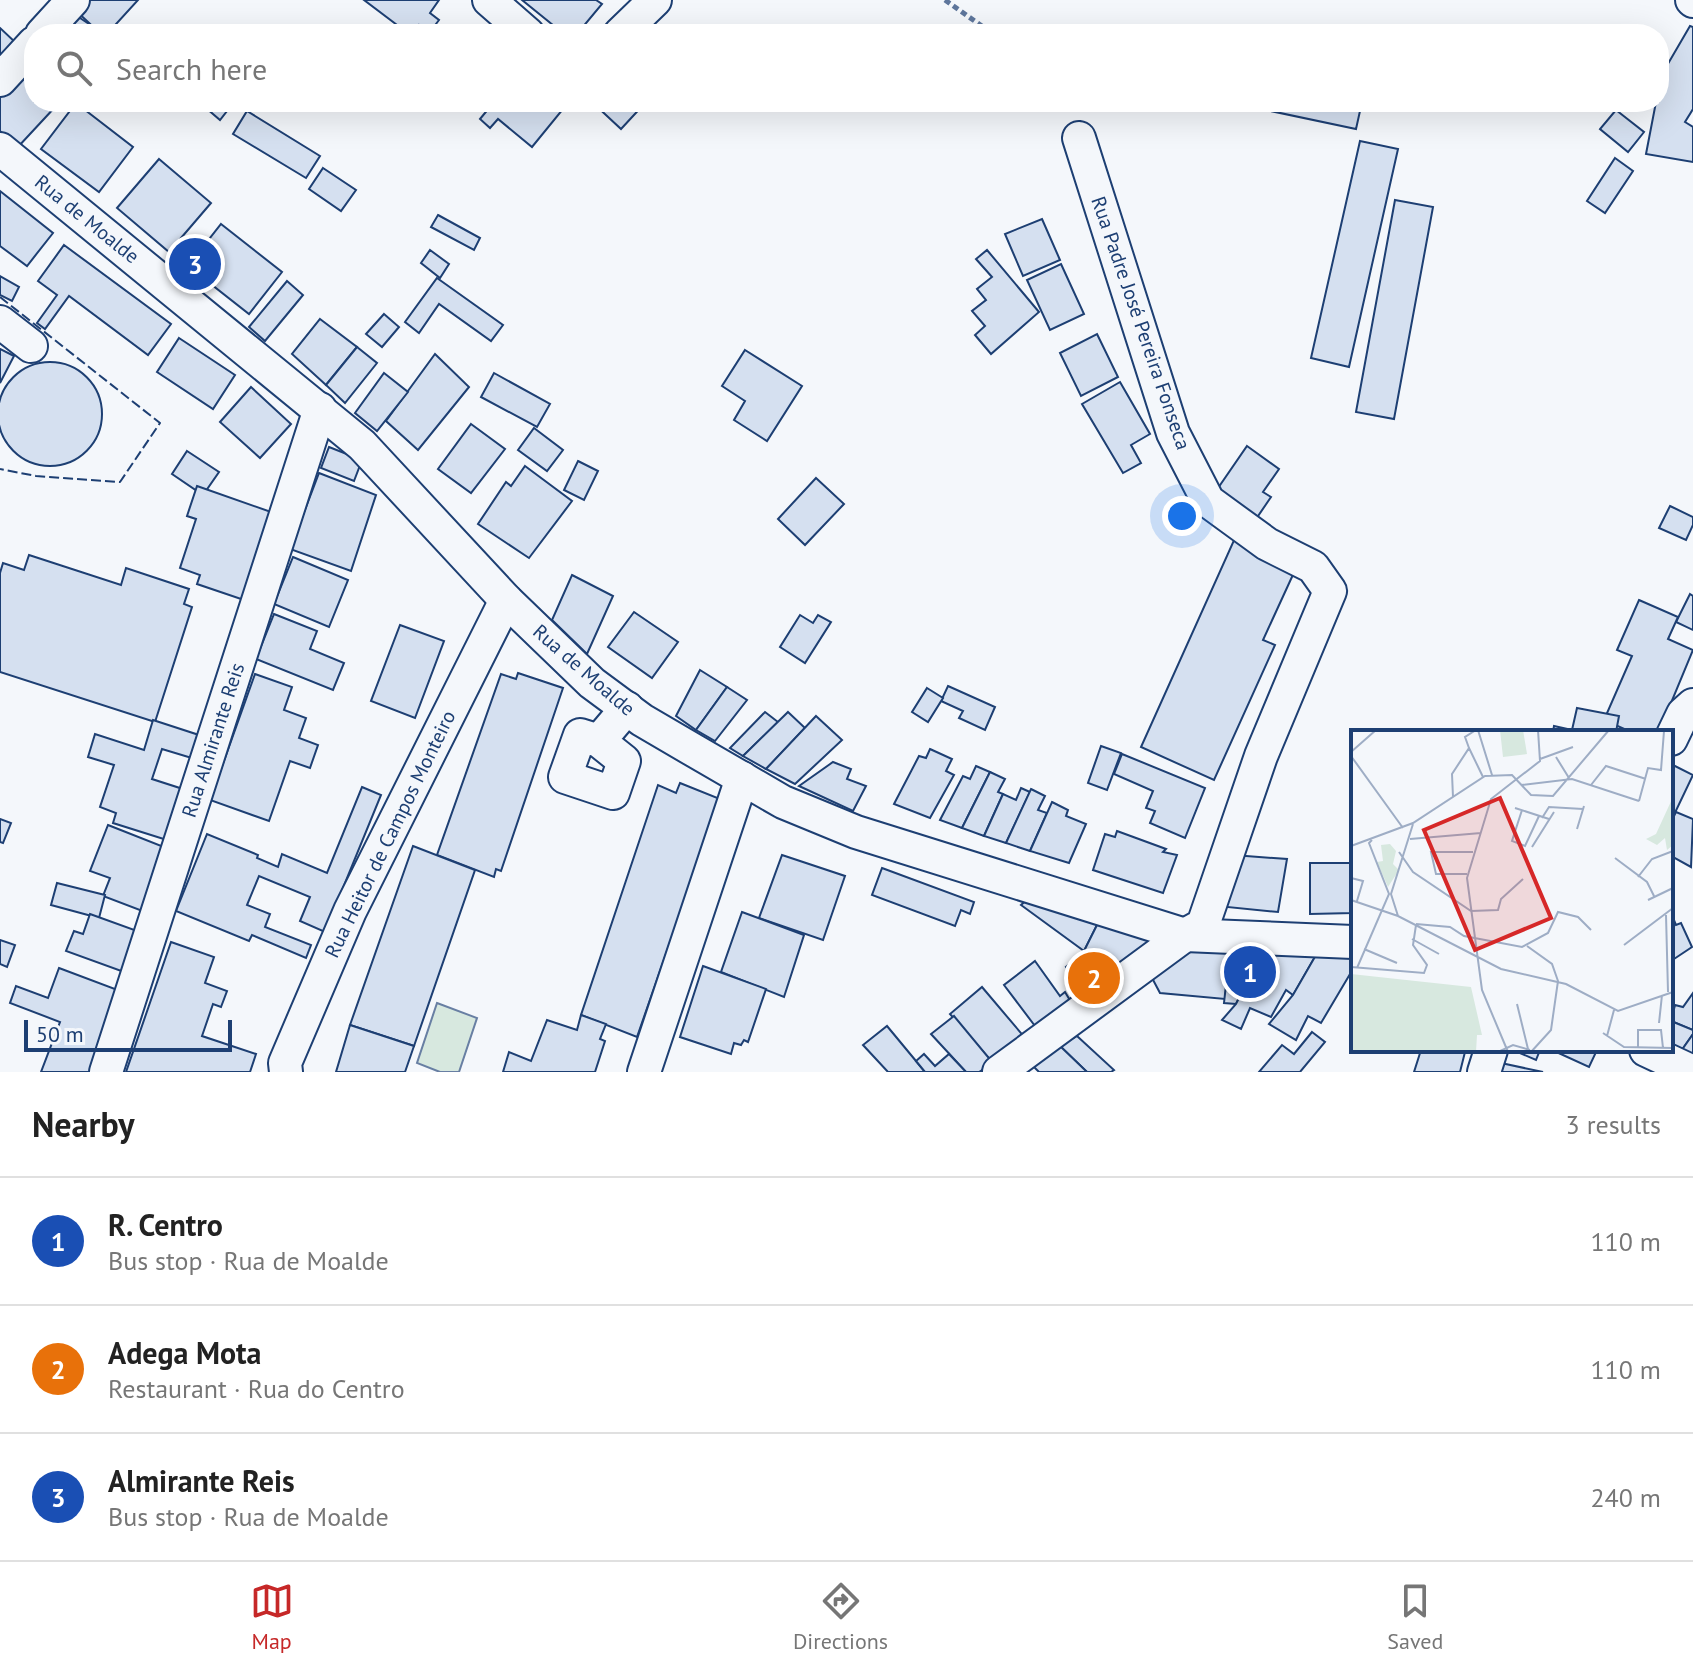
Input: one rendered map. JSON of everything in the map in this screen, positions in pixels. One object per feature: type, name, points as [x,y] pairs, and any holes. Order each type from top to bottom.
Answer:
[{"type":"street","points":[[51,24],[73,0]]},
{"type":"street","points":[[489,0],[517,24]]},
{"type":"street","points":[[630,24],[655,0]]},
{"type":"street","points":[[0,80],[24,54]]},
{"type":"street","name":"Rua Padre José Pereira Fonseca","points":[[1079,138],[1173,433],[1208,501],[1267,544],[1313,567],[1330,591],[1261,756],[1203,925],[1185,935]]},
{"type":"street","name":"Rua de Moalde","points":[[1,153],[362,445],[506,600],[592,683],[668,736],[783,802],[856,832],[1185,935],[1351,942]]},
{"type":"street","points":[[0,322],[31,346]]},
{"type":"street","name":"Rua Almirante Reis","points":[[106,1072],[320,409]]},
{"type":"street","name":"Rua Heitor de Campos Monteiro","points":[[286,1072],[285,1063],[350,911],[506,600]]},
{"type":"street","points":[[1673,735],[1683,714],[1693,705]]},
{"type":"street","points":[[599,741],[627,708]]},
{"type":"street","points":[[644,1072],[742,778]]},
{"type":"street","points":[[999,1072],[1185,935]]},
{"type":"street","points":[[1484,1072],[1490,1052]]},
{"type":"street","points":[[1650,1052],[1693,1072]]},
{"type":"path","points":[[945,0],[979,24]]},
{"type":"shaded area","points":[[437,1003],[477,1018],[459,1072],[440,1072],[417,1063]]},
{"type":"building","points":[[82,0],[138,0],[116,24],[90,24],[74,9]]},
{"type":"building","points":[[364,0],[439,0],[430,13],[439,20],[436,24],[396,24]]},
{"type":"building","points":[[522,0],[596,0],[602,4],[585,24],[552,24]]},
{"type":"building","points":[[74,14],[89,24],[67,24]]},
{"type":"building","points":[[1690,26],[1693,27],[1693,109],[1685,122],[1693,127],[1693,162],[1646,154],[1654,112],[1669,112],[1669,62]]},
{"type":"building","points":[[0,28],[16,43],[0,60]]},
{"type":"building","points":[[18,71],[24,77],[24,112],[50,112],[17,148],[0,131],[0,90]]},
{"type":"building","points":[[69,112],[88,112],[133,147],[99,192],[41,149]]},
{"type":"building","points":[[211,112],[226,112],[220,120]]},
{"type":"building","points":[[249,112],[320,156],[306,178],[233,134]]},
{"type":"building","points":[[486,112],[561,112],[532,147],[498,119],[490,128],[480,119]]},
{"type":"building","points":[[603,112],[637,112],[621,129]]},
{"type":"building","points":[[1275,112],[1360,112],[1356,129]]},
{"type":"building","points":[[1614,112],[1619,112],[1644,132],[1628,152],[1600,129]]},
{"type":"building","points":[[1360,141],[1398,149],[1349,367],[1311,358]]},
{"type":"building","points":[[1615,158],[1633,171],[1605,213],[1587,201]]},
{"type":"building","points":[[159,159],[211,203],[169,252],[117,208]]},
{"type":"building","points":[[323,168],[356,190],[341,211],[309,189]]},
{"type":"building","points":[[0,191],[53,233],[27,266],[0,246]]},
{"type":"building","points":[[1395,200],[1433,207],[1394,419],[1356,412]]},
{"type":"building","points":[[438,215],[480,238],[474,250],[431,227]]},
{"type":"building","points":[[1042,219],[1060,260],[1023,276],[1005,234]]},
{"type":"building","points":[[221,224],[282,272],[249,314],[188,266]]},
{"type":"building","points":[[64,245],[171,324],[148,355],[69,296],[45,329],[37,323],[57,295],[38,281]]},
{"type":"building","points":[[430,250],[449,264],[440,278],[421,263]]},
{"type":"building","points":[[987,250],[1039,312],[991,354],[975,335],[985,326],[972,311],[986,300],[977,289],[992,277],[976,259]]},
{"type":"building","points":[[1061,264],[1084,314],[1050,330],[1027,280]]},
{"type":"building","points":[[0,276],[19,287],[12,301],[0,295]]},
{"type":"building","points":[[437,278],[503,325],[491,341],[439,304],[419,333],[405,322]]},
{"type":"building","points":[[287,281],[303,295],[265,341],[249,327]]},
{"type":"building","points":[[384,314],[399,327],[382,347],[366,334]]},
{"type":"building","points":[[320,319],[357,347],[326,385],[292,354]]},
{"type":"building","points":[[1097,334],[1118,377],[1081,396],[1060,353]]},
{"type":"building","points":[[179,338],[235,375],[213,409],[157,372]]},
{"type":"building","points":[[357,347],[377,363],[345,403],[326,385]]},
{"type":"building","points":[[0,349],[14,356],[0,383]]},
{"type":"building","points":[[745,350],[802,386],[767,441],[734,420],[745,401],[722,386]]},
{"type":"building","points":[[435,354],[469,387],[418,450],[386,421]]},
{"type":"building","points":[[40,363],[60,363],[79,371],[93,385],[101,404],[101,424],[93,443],[79,457],[60,465],[40,465],[21,457],[7,443],[-1,424],[-1,404],[7,385],[21,371]]},
{"type":"building","points":[[384,373],[408,392],[377,431],[355,413]]},
{"type":"building","points":[[494,373],[550,404],[537,427],[481,397]]},
{"type":"building","points":[[1120,382],[1150,434],[1131,445],[1141,463],[1123,473],[1082,404]]},
{"type":"building","points":[[251,387],[291,424],[260,458],[220,422]]},
{"type":"building","points":[[471,424],[505,449],[471,493],[438,469]]},
{"type":"building","points":[[534,428],[563,450],[547,471],[518,450]]},
{"type":"building","points":[[1247,446],[1279,469],[1263,492],[1271,497],[1256,519],[1216,491]]},
{"type":"building","points":[[329,447],[362,460],[354,481],[321,468]]},
{"type":"building","points":[[187,451],[219,472],[203,495],[172,474]]},
{"type":"building","points":[[578,461],[598,471],[584,500],[564,490]]},
{"type":"building","points":[[525,466],[572,501],[529,558],[478,524],[506,482],[511,486]]},
{"type":"building","points":[[319,473],[376,495],[351,571],[290,549]]},
{"type":"building","points":[[816,478],[844,504],[805,545],[778,519]]},
{"type":"building","points":[[197,486],[274,513],[244,600],[197,584],[200,575],[180,568],[196,519],[187,516]]},
{"type":"building","points":[[1670,506],[1693,517],[1686,540],[1659,528]]},
{"type":"building","points":[[1235,538],[1297,566],[1263,640],[1275,645],[1214,780],[1141,747]]},
{"type":"building","points":[[29,555],[121,585],[126,568],[189,589],[184,604],[192,607],[155,722],[0,672],[0,573],[3,563],[24,570]]},
{"type":"building","points":[[293,557],[348,580],[329,627],[274,604]]},
{"type":"building","points":[[572,575],[613,596],[587,654],[552,620]]},
{"type":"building","points":[[1690,594],[1693,596],[1693,630],[1676,622]]},
{"type":"building","points":[[1639,600],[1678,617],[1668,639],[1693,650],[1660,730],[1626,730],[1604,720],[1632,656],[1617,650]]},
{"type":"building","points":[[634,612],[678,642],[652,678],[608,647]]},
{"type":"building","points":[[274,614],[317,631],[310,649],[344,663],[333,690],[256,659]]},
{"type":"building","points":[[800,615],[813,623],[818,615],[831,622],[805,663],[780,647]]},
{"type":"building","points":[[400,625],[444,641],[415,718],[371,701]]},
{"type":"building","points":[[700,670],[727,687],[696,730],[676,716]]},
{"type":"building","points":[[518,673],[563,688],[501,871],[496,869],[494,877],[437,855],[501,674],[516,679]]},
{"type":"building","points":[[255,674],[292,687],[284,710],[306,718],[299,738],[318,745],[310,768],[290,761],[269,821],[210,800]]},
{"type":"building","points":[[948,686],[995,707],[985,730],[959,718],[963,711],[941,701]]},
{"type":"building","points":[[727,687],[747,700],[715,741],[696,730]]},
{"type":"building","points":[[927,688],[943,698],[928,722],[912,712]]},
{"type":"building","points":[[1577,708],[1619,716],[1616,730],[1572,730]]},
{"type":"building","points":[[765,712],[778,722],[743,756],[730,748]]},
{"type":"building","points":[[788,712],[805,728],[766,769],[743,756]]},
{"type":"building","points":[[816,716],[842,740],[795,784],[766,769]]},
{"type":"building","points":[[153,720],[202,736],[195,759],[162,749],[152,779],[186,790],[170,841],[113,823],[116,813],[100,807],[114,765],[88,757],[95,734],[144,750]]},
{"type":"building","points":[[1101,746],[1121,753],[1107,790],[1088,783]]},
{"type":"building","points":[[930,749],[952,759],[946,771],[954,775],[930,818],[894,804],[919,756],[926,758]]},
{"type":"building","points":[[1122,754],[1205,788],[1185,838],[1150,823],[1155,811],[1146,808],[1153,791],[1114,774]]},
{"type":"building","points":[[833,762],[851,769],[847,779],[866,786],[853,811],[799,786]]},
{"type":"building","points":[[1673,765],[1693,775],[1673,817]]},
{"type":"building","points":[[976,766],[990,772],[962,828],[940,820],[963,776],[970,779]]},
{"type":"building","points":[[990,772],[1005,779],[998,792],[1003,794],[984,836],[962,828]]},
{"type":"building","points":[[680,783],[720,799],[637,1037],[581,1015],[658,785],[676,793]]},
{"type":"building","points":[[362,787],[381,795],[325,932],[300,921],[310,897],[259,876],[247,905],[270,914],[265,927],[311,945],[306,958],[252,935],[249,941],[176,911],[207,834],[258,855],[257,858],[278,867],[282,854],[327,873]]},
{"type":"building","points":[[1021,788],[1030,792],[1006,843],[984,836],[1003,794],[1016,800]]},
{"type":"building","points":[[1031,789],[1045,796],[1038,810],[1047,813],[1030,851],[1006,843]]},
{"type":"building","points":[[1052,802],[1068,810],[1066,816],[1086,824],[1069,863],[1030,851]]},
{"type":"building","points":[[1676,812],[1693,819],[1691,867],[1673,857],[1673,818]]},
{"type":"building","points":[[0,819],[11,823],[3,843],[0,842]]},
{"type":"building","points":[[108,825],[169,849],[145,912],[103,896],[110,878],[90,871]]},
{"type":"building","points":[[1117,831],[1166,849],[1163,852],[1177,855],[1163,893],[1093,870],[1105,834],[1115,837]]},
{"type":"building","points":[[413,846],[475,870],[414,1046],[350,1025]]},
{"type":"building","points":[[782,855],[845,876],[823,940],[759,918]]},
{"type":"building","points":[[1233,855],[1287,859],[1278,912],[1217,906]]},
{"type":"building","points":[[1310,863],[1351,863],[1351,913],[1310,914]]},
{"type":"building","points":[[882,868],[974,902],[970,914],[961,910],[955,926],[872,895]]},
{"type":"building","points":[[57,883],[105,895],[99,918],[51,905]]},
{"type":"building","points":[[1030,897],[1100,919],[1084,951],[1021,905]]},
{"type":"building","points":[[742,912],[804,935],[784,997],[721,972]]},
{"type":"building","points":[[90,914],[140,932],[124,972],[66,951],[74,931],[83,934]]},
{"type":"building","points":[[1673,918],[1676,925],[1681,923],[1692,947],[1673,960]]},
{"type":"building","points":[[1100,919],[1149,935],[1151,951],[1111,979],[1084,951]]},
{"type":"building","points":[[0,940],[15,945],[7,967],[0,964]]},
{"type":"building","points":[[171,942],[214,957],[205,983],[227,991],[221,1007],[213,1004],[202,1036],[256,1054],[250,1072],[126,1072]]},
{"type":"building","points":[[1193,946],[1230,949],[1225,999],[1160,993],[1151,976]]},
{"type":"building","points":[[1230,949],[1262,952],[1236,1004],[1224,1003]]},
{"type":"building","points":[[1084,951],[1111,979],[1088,996],[1066,967]]},
{"type":"building","points":[[1262,952],[1316,955],[1293,995],[1286,990],[1271,1017],[1250,1008],[1241,1029],[1222,1020],[1236,1004]]},
{"type":"building","points":[[1316,955],[1351,958],[1351,972],[1321,1023],[1308,1016],[1296,1040],[1269,1024],[1293,995]]},
{"type":"building","points":[[1035,961],[1060,996],[1065,992],[1074,1007],[1038,1030],[1004,985]]},
{"type":"building","points":[[703,966],[766,989],[748,1042],[744,1040],[741,1045],[734,1043],[731,1054],[680,1037]]},
{"type":"building","points":[[59,968],[123,992],[92,1072],[41,1072],[60,1022],[10,1003],[16,986],[48,998]]},
{"type":"building","points":[[982,987],[1026,1039],[993,1063],[950,1014]]},
{"type":"building","points":[[1693,993],[1693,1030],[1673,1022],[1675,1005],[1683,1007]]},
{"type":"building","points":[[581,1015],[606,1024],[600,1039],[605,1041],[595,1072],[503,1072],[509,1052],[531,1061],[547,1020],[577,1030]]},
{"type":"building","points":[[954,1016],[993,1063],[979,1072],[966,1072],[931,1034]]},
{"type":"building","points":[[1673,1022],[1693,1030],[1679,1054],[1673,1051]]},
{"type":"building","points":[[350,1025],[414,1046],[405,1072],[336,1072]]},
{"type":"building","points":[[887,1026],[925,1072],[888,1072],[863,1045]]},
{"type":"building","points":[[1312,1032],[1325,1042],[1300,1072],[1259,1072],[1282,1045],[1294,1054]]},
{"type":"building","points":[[1693,1034],[1693,1060],[1679,1054]]},
{"type":"building","points":[[1077,1036],[1114,1070],[1087,1072],[1060,1046]]},
{"type":"building","points":[[1060,1046],[1087,1072],[1039,1072],[1031,1064]]},
{"type":"building","points":[[1420,1052],[1465,1052],[1460,1072],[1414,1072]]},
{"type":"building","points":[[1518,1052],[1539,1052],[1536,1060]]},
{"type":"building","points":[[1556,1052],[1596,1052],[1589,1067]]},
{"type":"building","points":[[924,1054],[935,1066],[949,1054],[966,1072],[925,1072],[916,1061]]},
{"type":"building","points":[[1501,1063],[1543,1072],[1499,1072]]},
{"type":"fence","points":[[0,297],[160,423],[120,482],[36,476],[0,469]]},
{"type":"place","name":"Almirante Reis","points":[[195,264]]},
{"type":"place","name":"R. Centro","points":[[1250,972]]},
{"type":"place","name":"Adega Mota","points":[[1094,978]]}]
